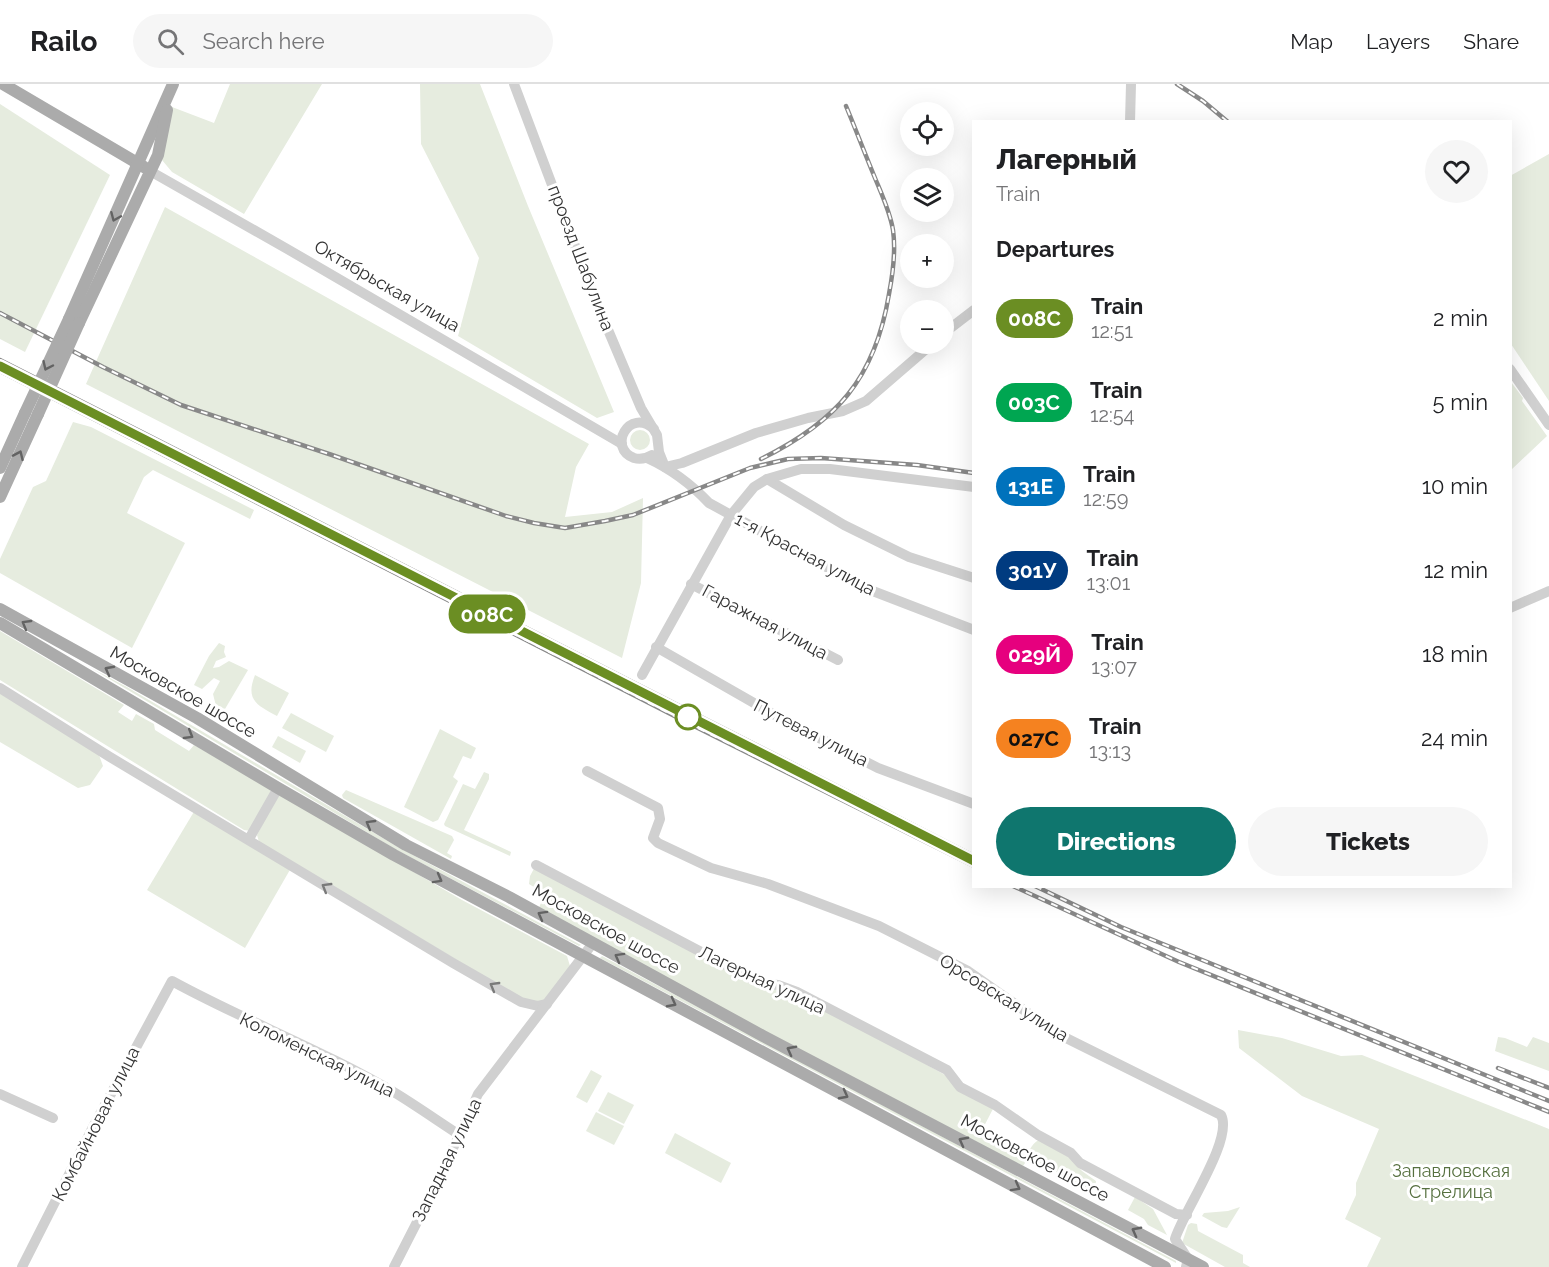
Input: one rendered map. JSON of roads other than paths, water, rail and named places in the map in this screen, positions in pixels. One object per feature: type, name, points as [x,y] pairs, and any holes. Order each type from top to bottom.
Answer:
[{"type":"main road","name":"Октябрьская улица","points":[[3,84],[150,171]]},
{"type":"main road","points":[[74,321],[106,239],[172,88]]},
{"type":"main road","points":[[0,497],[32,414],[74,321],[158,155],[172,88]]},
{"type":"main road","points":[[0,468],[32,414]]},
{"type":"main road","name":"Московское шоссе","points":[[0,609],[176,706],[406,845],[593,943],[1187,1263],[1203,1267]]},
{"type":"main road","name":"Московское шоссе","points":[[0,623],[394,855],[1165,1267]]},
{"type":"street","name":"проезд Шабулина","points":[[514,84],[591,288],[641,408],[657,435],[657,446],[665,467]]},
{"type":"street","points":[[1130,120],[1131,84]]},
{"type":"street","name":"Октябрьская улица","points":[[150,171],[606,435],[623,438]]},
{"type":"street","points":[[954,325],[972,312]]},
{"type":"street","points":[[665,467],[682,463],[756,434],[808,418],[856,407],[920,354]]},
{"type":"street","points":[[1512,372],[1549,425]]},
{"type":"street","points":[[638,423],[643,412],[641,408]]},
{"type":"street","points":[[654,429],[650,425],[632,424],[623,438],[628,454],[633,458],[647,458],[652,455],[657,446]]},
{"type":"street","name":"1-я Красная улица","points":[[647,458],[665,467],[696,489],[709,503],[866,588],[972,629]]},
{"type":"street","points":[[642,675],[731,515],[754,487],[768,478],[801,469],[831,470],[972,487]]},
{"type":"street","points":[[768,478],[844,525],[909,557],[972,577]]},
{"type":"street","name":"Гаражная улица","points":[[691,584],[838,660]]},
{"type":"street","points":[[1512,607],[1549,591]]},
{"type":"street","name":"Путевая улица","points":[[657,647],[780,718],[878,768],[972,803]]},
{"type":"street","points":[[0,687],[110,757],[427,948],[521,1002],[538,1006],[548,1004]]},
{"type":"street","name":"Орсовская улица","points":[[587,771],[658,808],[660,819],[653,838],[658,843],[711,868],[768,884],[879,926],[968,971],[1058,1034],[1216,1111],[1224,1119],[1223,1133],[1186,1215]]},
{"type":"street","points":[[249,839],[278,788]]},
{"type":"street","name":"Лагерная улица","points":[[536,865],[760,983],[778,985],[796,992],[947,1070],[960,1087],[995,1105],[1038,1136],[1071,1153],[1080,1163],[1176,1214],[1186,1215]]},
{"type":"street","name":"Западная улица","points":[[394,1267],[437,1183],[471,1106],[483,1086],[593,943]]},
{"type":"street","name":"Коломенская улица","points":[[172,981],[215,1005],[333,1061],[396,1094],[458,1134]]},
{"type":"street","name":"Комбайновая улица","points":[[22,1267],[92,1129],[172,981]]},
{"type":"street","points":[[0,1094],[53,1118]]},
{"type":"street","points":[[1186,1215],[1174,1239],[1187,1263]]},
{"type":"railway","points":[[1177,84],[1203,101],[1226,120]]},
{"type":"railway","points":[[761,459],[811,430],[831,413],[862,374],[883,324],[893,270],[893,230],[886,204],[846,106]]},
{"type":"railway","points":[[0,313],[181,405],[506,516],[534,523],[565,528],[633,515],[750,468],[788,459],[821,458],[917,465],[972,473]]},
{"type":"railway","points":[[0,360],[972,855]]},
{"type":"railway","points":[[0,371],[698,728],[972,865]]},
{"type":"railway","points":[[1017,888],[1179,962],[1549,1112]]},
{"type":"railway","points":[[1039,888],[1121,927],[1549,1101]]},
{"type":"railway","points":[[1498,1068],[1549,1088]]},
{"type":"train","name":"008С","points":[[0,366],[972,860]]},
{"type":"park label","name":"Запавловская Стрелица","points":[[1451,1181]]}]
